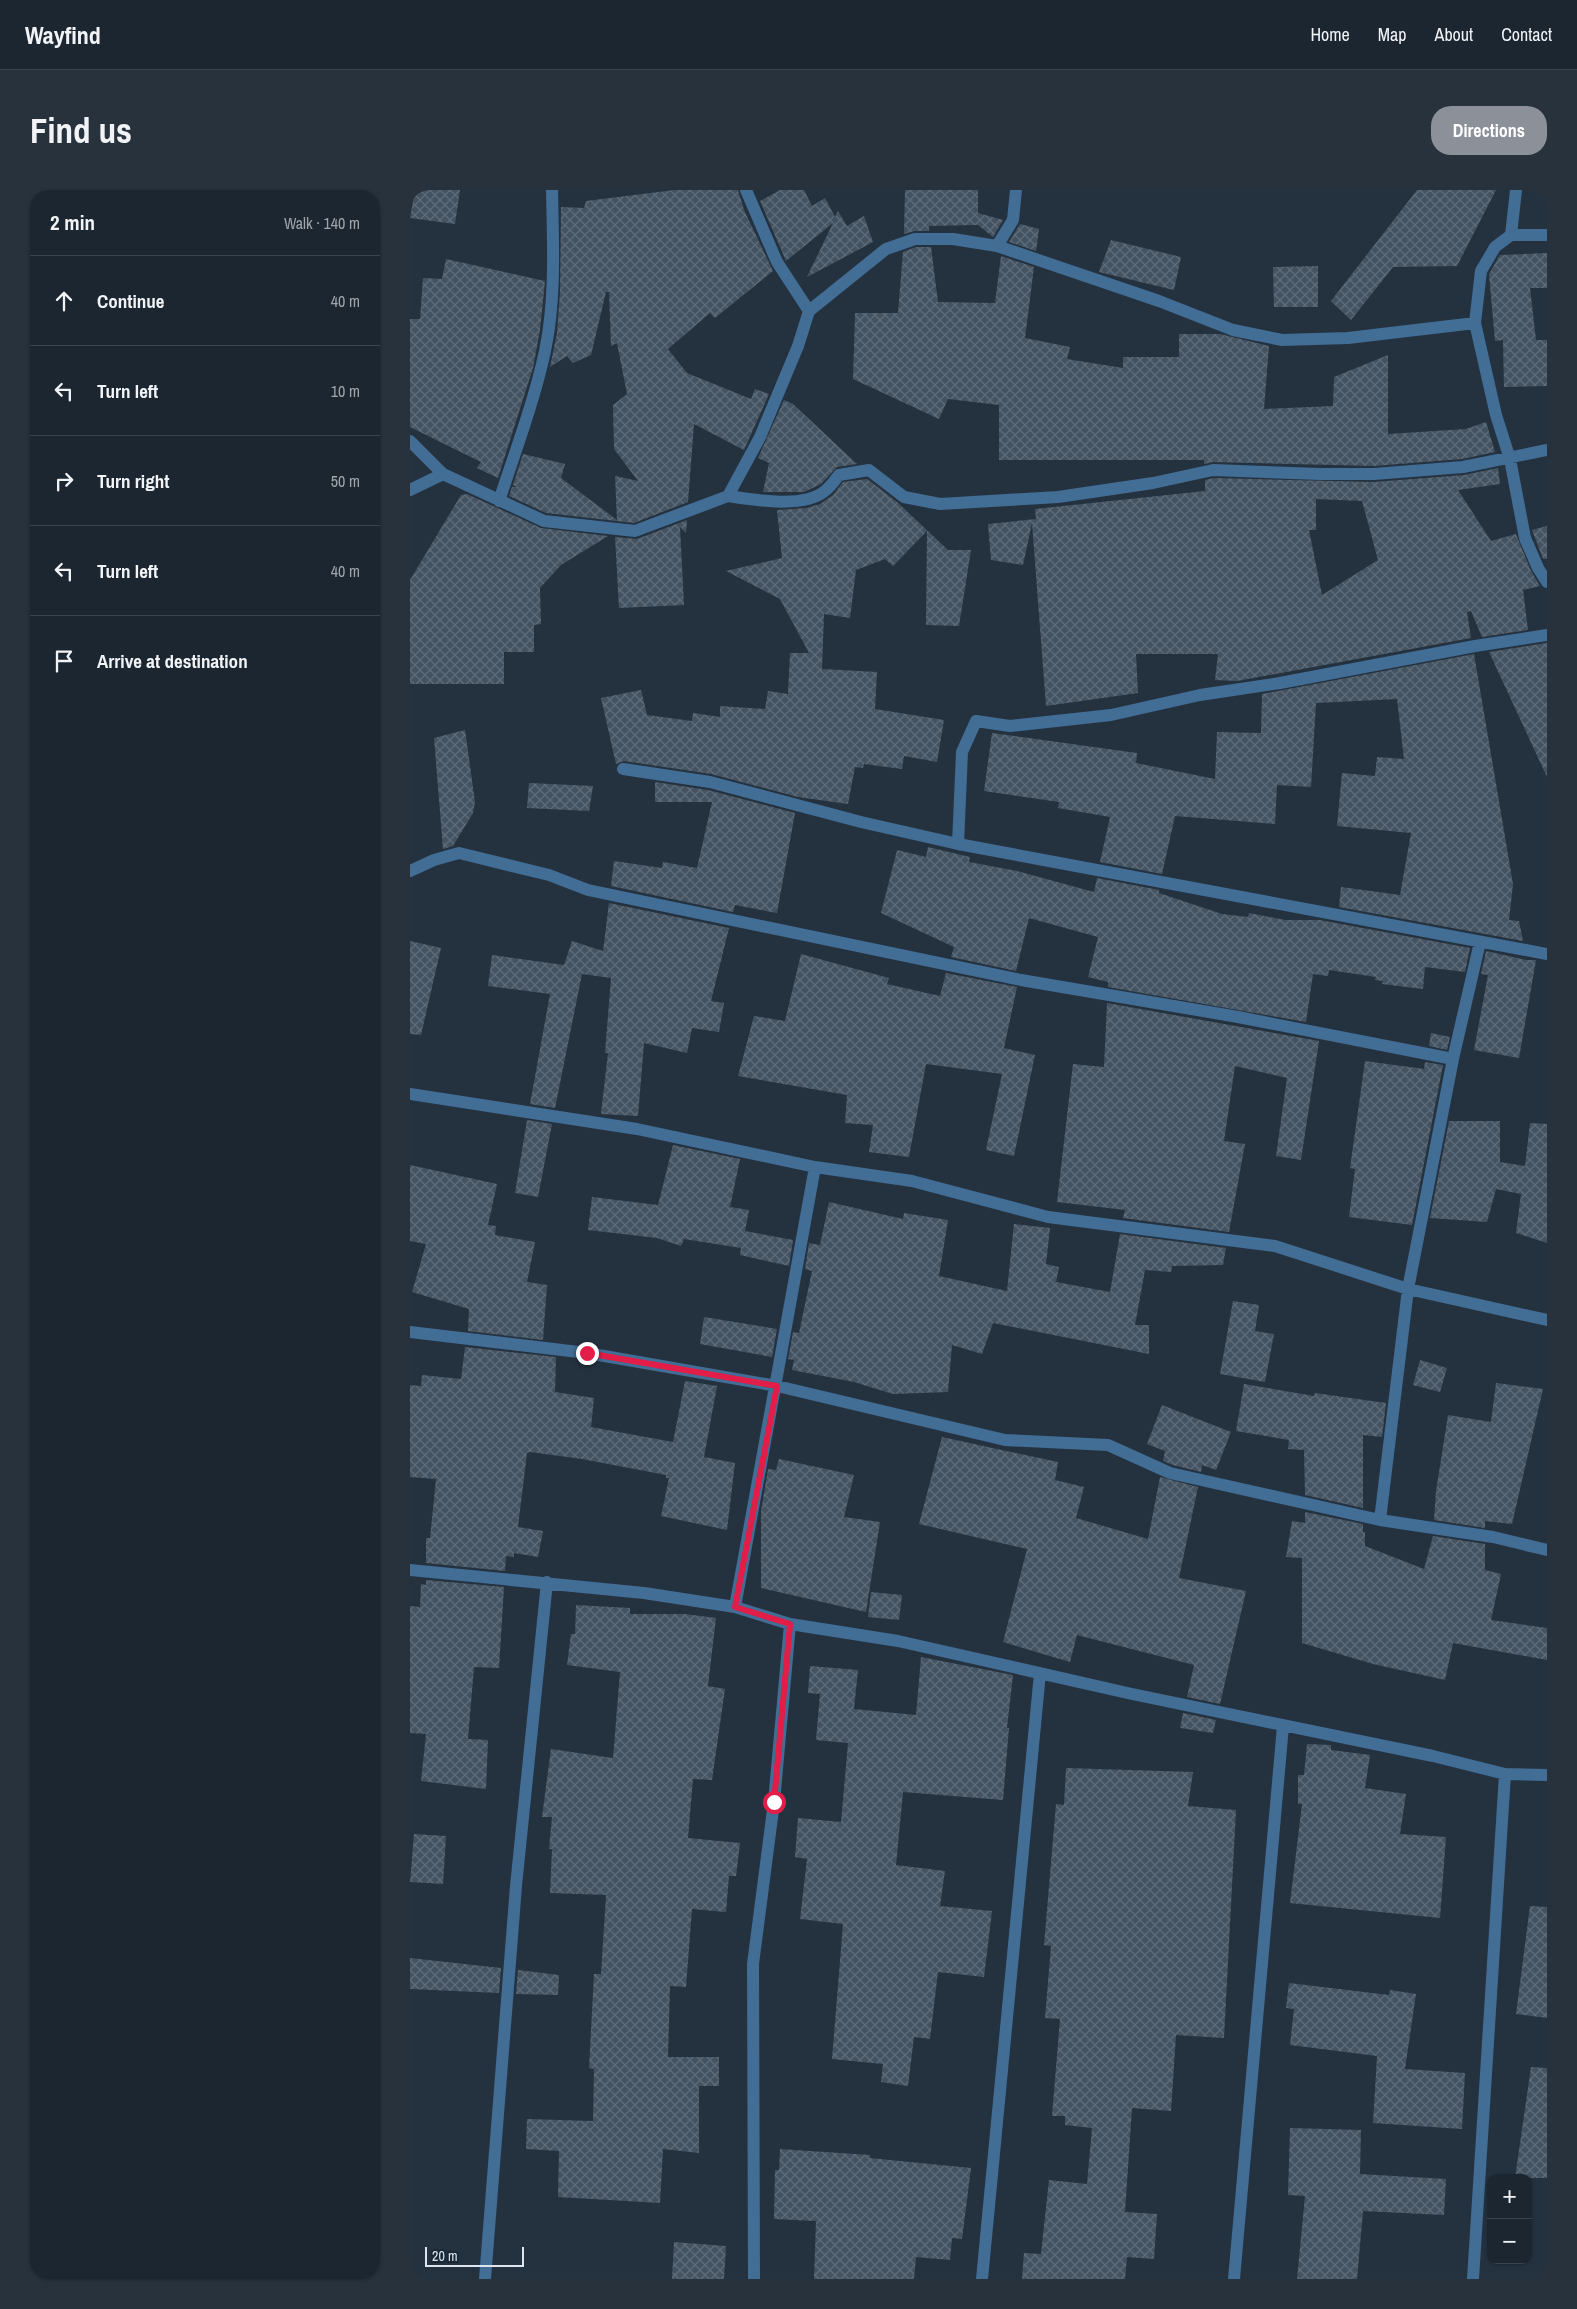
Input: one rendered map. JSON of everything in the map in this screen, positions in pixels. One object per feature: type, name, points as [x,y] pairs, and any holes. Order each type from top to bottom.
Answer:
[{"type":"street","points":[[498,501],[530,408],[545,350],[552,282],[552,190]]},
{"type":"street","points":[[746,190],[777,262],[809,311]]},
{"type":"street","points":[[997,246],[1013,220],[1016,190]]},
{"type":"street","points":[[1511,235],[1516,190]]},
{"type":"street","points":[[1547,235],[1511,235],[1495,247],[1482,271],[1475,323],[1496,415],[1510,459],[1525,538],[1538,568],[1547,582]]},
{"type":"street","points":[[728,496],[760,436],[798,346],[809,311],[886,249],[915,240],[953,239],[997,246],[1159,301],[1233,330],[1282,340],[1348,338],[1475,323]]},
{"type":"street","points":[[410,441],[443,474],[544,521],[635,531],[728,496],[766,501],[810,499],[826,491],[839,475],[869,470],[904,497],[940,504],[1058,497],[1153,483],[1213,470],[1374,474],[1463,467],[1547,450]]},
{"type":"street","points":[[410,490],[443,474]]},
{"type":"street","points":[[958,844],[962,752],[976,721],[1010,726],[1111,715],[1200,696],[1280,683],[1475,646],[1547,635]]},
{"type":"street","points":[[623,769],[710,782],[861,822],[958,844],[1547,954]]},
{"type":"street","points":[[410,871],[434,860],[459,853],[549,875],[588,890],[1021,980],[1238,1017],[1453,1059]]},
{"type":"street","points":[[1380,1520],[1408,1289],[1453,1059],[1480,942]]},
{"type":"street","points":[[410,1094],[637,1130],[815,1167],[912,1181],[1048,1216],[1275,1246],[1408,1289],[1547,1320]]},
{"type":"street","points":[[735,1607],[777,1386],[815,1167]]},
{"type":"street","points":[[410,1332],[587,1353],[777,1386],[1005,1440],[1108,1445],[1170,1473],[1380,1520],[1493,1537],[1547,1550]]},
{"type":"street","points":[[410,1570],[547,1582],[735,1607],[790,1624],[898,1641],[1283,1726],[1433,1756],[1505,1774],[1547,1775]]},
{"type":"street","points":[[485,2279],[516,1886],[547,1582]]},
{"type":"street","points":[[754,2279],[754,1964],[774,1802],[790,1624]]},
{"type":"street","points":[[982,2279],[1040,1673]]},
{"type":"street","points":[[1234,2279],[1283,1726]]},
{"type":"street","points":[[1473,2279],[1505,1774]]},
{"type":"building","points":[[415,190],[460,190],[455,224],[410,218]]},
{"type":"building","points":[[674,190],[738,190],[744,210],[773,271],[715,318],[710,313],[668,349],[687,373],[751,399],[755,389],[769,394],[744,450],[694,424],[688,502],[634,523],[546,513],[509,496],[512,487],[517,487],[513,485],[523,454],[565,464],[561,478],[617,520],[615,476],[638,481],[614,449],[613,405],[627,394],[617,343],[611,346],[609,292],[606,292],[591,355],[573,363],[567,356],[550,367],[557,333],[560,292],[561,207],[584,208],[586,201]]},
{"type":"building","points":[[780,190],[804,190],[812,206],[825,198],[835,217],[838,211],[847,226],[864,216],[873,242],[807,277],[833,223],[786,261],[760,201]]},
{"type":"building","points":[[905,190],[978,190],[978,213],[1003,220],[993,237],[978,225],[929,226],[929,231],[915,231],[904,234]]},
{"type":"building","points":[[1417,190],[1496,190],[1457,266],[1393,267],[1351,320],[1331,301]]},
{"type":"building","points":[[1020,224],[1039,229],[1036,251],[1009,242]]},
{"type":"building","points":[[1111,240],[1181,257],[1174,290],[1099,272]]},
{"type":"building","points":[[916,247],[931,247],[938,302],[995,303],[1001,256],[1034,267],[1025,338],[1070,347],[1067,359],[1123,368],[1123,357],[1179,357],[1179,334],[1220,334],[1269,346],[1264,409],[1333,406],[1334,377],[1388,355],[1388,434],[1466,429],[1486,422],[1495,452],[1462,459],[1374,466],[1213,462],[1204,464],[1204,460],[999,460],[999,405],[948,399],[939,419],[853,379],[855,313],[898,313],[903,252]]},
{"type":"building","points":[[1547,253],[1547,288],[1530,288],[1536,340],[1547,340],[1547,386],[1504,387],[1503,340],[1495,341],[1489,274],[1500,255]]},
{"type":"building","points":[[446,259],[545,281],[540,330],[533,368],[498,478],[477,468],[481,462],[410,427],[410,319],[420,319],[423,278],[442,279]]},
{"type":"building","points":[[1318,266],[1318,307],[1274,307],[1273,267]]},
{"type":"building","points":[[784,400],[793,404],[857,464],[837,467],[821,484],[804,492],[763,492],[769,463],[758,458]]},
{"type":"building","points":[[1498,468],[1500,484],[1458,490],[1491,541],[1516,534],[1531,571],[1540,586],[1523,590],[1528,630],[1482,637],[1471,611],[1467,612],[1471,638],[1237,681],[1215,680],[1218,654],[1136,654],[1138,693],[1046,706],[1032,523],[1023,565],[991,560],[988,524],[1036,519],[1035,509],[1205,491],[1205,480],[1214,478],[1374,482],[1464,475]],"holes":[[[1316,499],[1362,501],[1378,560],[1322,595],[1309,530],[1316,530]]]},
{"type":"building","points":[[867,479],[897,502],[948,550],[971,550],[959,626],[926,625],[927,531],[893,566],[885,559],[856,570],[850,618],[824,614],[822,669],[877,672],[875,709],[944,720],[937,762],[904,756],[902,769],[864,764],[863,768],[855,767],[848,804],[798,797],[711,774],[624,761],[616,764],[601,698],[641,690],[647,715],[692,721],[693,713],[720,717],[720,706],[765,709],[768,691],[788,694],[790,653],[809,653],[780,599],[726,571],[782,558],[777,510],[807,508],[820,504],[833,495],[843,482]]},
{"type":"building","points":[[467,494],[541,528],[608,536],[561,565],[540,588],[541,624],[534,625],[534,652],[504,652],[504,684],[410,684],[410,580],[461,495]]},
{"type":"building","points":[[687,520],[686,533],[680,527],[684,605],[619,608],[615,537],[637,539]]},
{"type":"building","points":[[1547,526],[1547,559],[1543,559],[1532,530]]},
{"type":"building","points":[[1547,643],[1547,777],[1489,652]]},
{"type":"building","points":[[1474,654],[1513,884],[1509,920],[1519,921],[1523,941],[1339,907],[1341,887],[1400,895],[1411,833],[1337,826],[1342,773],[1375,776],[1377,757],[1404,759],[1397,699],[1316,703],[1311,787],[1277,785],[1275,824],[1175,816],[1162,874],[1100,862],[1110,817],[1058,808],[1059,802],[984,791],[992,733],[1137,753],[1136,763],[1215,779],[1217,732],[1261,733],[1262,694]]},
{"type":"building","points":[[465,730],[475,802],[473,813],[453,846],[443,849],[434,738]]},
{"type":"building","points":[[655,782],[708,790],[795,813],[777,913],[735,905],[733,912],[611,886],[614,861],[662,868],[663,862],[697,868],[712,802],[655,802]]},
{"type":"building","points":[[529,783],[593,786],[589,811],[527,808]]},
{"type":"building","points":[[928,847],[970,857],[969,862],[1017,871],[1094,892],[1097,878],[1159,890],[1159,893],[1222,914],[1248,917],[1249,913],[1285,920],[1320,920],[1470,948],[1465,972],[1425,967],[1423,989],[1382,984],[1383,981],[1375,980],[1376,977],[1329,970],[1328,976],[1313,974],[1306,1022],[1108,987],[1108,982],[1088,977],[1098,937],[1029,918],[1016,971],[951,957],[954,947],[881,913],[897,850],[926,857]]},
{"type":"building","points":[[609,903],[729,928],[711,1001],[724,1003],[719,1032],[692,1028],[687,1053],[644,1043],[638,1116],[601,1114],[608,1053],[605,1053],[611,978],[582,974],[555,1108],[530,1104],[550,994],[488,986],[492,955],[564,965],[572,941],[603,951]]},
{"type":"building","points":[[410,941],[441,948],[421,1035],[410,1034]]},
{"type":"building","points":[[1486,951],[1526,960],[1536,960],[1519,1058],[1474,1050],[1488,975],[1481,974]]},
{"type":"building","points":[[801,954],[889,978],[887,984],[940,996],[946,973],[1017,987],[1004,1048],[1035,1055],[1014,1156],[986,1150],[1002,1074],[926,1064],[909,1157],[869,1152],[873,1125],[845,1123],[847,1095],[738,1076],[754,1016],[785,1021]]},
{"type":"building","points":[[1107,1003],[1319,1041],[1301,1160],[1276,1156],[1287,1078],[1235,1066],[1224,1141],[1245,1144],[1229,1232],[1123,1218],[1125,1210],[1057,1202],[1073,1064],[1104,1067]]},
{"type":"building","points":[[1431,1033],[1450,1037],[1447,1050],[1429,1046]]},
{"type":"building","points":[[1365,1061],[1424,1069],[1425,1062],[1443,1065],[1412,1225],[1349,1217],[1355,1169],[1350,1168]]},
{"type":"building","points":[[527,1120],[552,1124],[538,1197],[515,1193]]},
{"type":"building","points":[[1449,1121],[1500,1121],[1500,1162],[1525,1166],[1530,1123],[1547,1124],[1547,1243],[1516,1233],[1521,1194],[1496,1189],[1487,1222],[1430,1218]]},
{"type":"building","points":[[673,1145],[740,1159],[730,1207],[749,1210],[745,1231],[793,1240],[789,1266],[740,1255],[741,1248],[684,1239],[681,1246],[657,1238],[588,1230],[592,1197],[658,1205]]},
{"type":"building","points":[[410,1165],[497,1184],[488,1225],[496,1226],[495,1235],[535,1242],[527,1282],[547,1285],[543,1340],[468,1331],[469,1309],[412,1292],[426,1244],[410,1241]]},
{"type":"building","points":[[829,1202],[903,1219],[904,1213],[948,1220],[939,1276],[1007,1291],[1014,1224],[1050,1228],[1046,1264],[1059,1267],[1056,1282],[1110,1292],[1120,1234],[1226,1248],[1223,1265],[1172,1266],[1171,1272],[1145,1270],[1135,1325],[1149,1325],[1149,1354],[993,1323],[982,1354],[952,1345],[948,1392],[893,1394],[854,1382],[792,1370],[794,1360],[788,1359],[793,1332],[799,1333],[812,1271],[805,1269],[809,1243],[820,1245]]},
{"type":"building","points":[[1233,1301],[1259,1305],[1255,1331],[1274,1334],[1265,1382],[1220,1374]]},
{"type":"building","points":[[704,1317],[777,1329],[772,1357],[700,1344]]},
{"type":"building","points":[[465,1347],[556,1357],[555,1392],[594,1398],[591,1427],[673,1442],[685,1381],[717,1386],[704,1457],[735,1463],[727,1530],[661,1516],[669,1478],[666,1478],[666,1475],[582,1459],[530,1452],[527,1453],[518,1527],[543,1531],[538,1557],[514,1553],[514,1557],[506,1556],[505,1571],[426,1563],[426,1538],[430,1538],[436,1479],[410,1477],[410,1385],[421,1386],[422,1375],[461,1379]]},
{"type":"building","points":[[1420,1360],[1447,1368],[1440,1392],[1413,1385]]},
{"type":"building","points":[[1496,1383],[1543,1389],[1512,1524],[1485,1521],[1485,1528],[1434,1520],[1436,1491],[1448,1415],[1491,1422]]},
{"type":"building","points":[[1244,1384],[1314,1396],[1315,1393],[1386,1403],[1382,1437],[1363,1435],[1363,1508],[1305,1495],[1304,1450],[1288,1449],[1289,1440],[1236,1431]]},
{"type":"building","points":[[1162,1405],[1231,1432],[1216,1470],[1202,1465],[1201,1472],[1173,1465],[1163,1461],[1165,1451],[1147,1444]]},
{"type":"building","points":[[942,1437],[1058,1462],[1055,1480],[1084,1487],[1076,1518],[1148,1539],[1160,1477],[1198,1487],[1179,1578],[1246,1591],[1220,1704],[1187,1697],[1194,1665],[1077,1635],[1070,1662],[1003,1642],[1027,1549],[919,1524]]},
{"type":"building","points":[[779,1459],[854,1475],[844,1517],[880,1522],[866,1612],[761,1588],[761,1511],[768,1469],[776,1470]]},
{"type":"building","points":[[1305,1512],[1363,1524],[1365,1546],[1424,1569],[1433,1536],[1485,1544],[1485,1570],[1501,1574],[1491,1620],[1547,1628],[1547,1660],[1453,1643],[1445,1680],[1373,1664],[1302,1643],[1302,1558],[1286,1557],[1292,1521],[1305,1523]]},
{"type":"building","points":[[426,1580],[504,1587],[499,1668],[474,1667],[468,1739],[488,1740],[486,1789],[421,1781],[426,1734],[410,1733],[410,1606],[420,1607],[421,1584],[426,1585]]},
{"type":"building","points":[[871,1592],[902,1595],[899,1620],[868,1617]]},
{"type":"building","points":[[576,1605],[630,1608],[630,1614],[685,1614],[716,1618],[708,1686],[725,1689],[712,1780],[693,1779],[688,1838],[740,1843],[736,1876],[729,1876],[726,1912],[692,1909],[686,1987],[670,1986],[668,2057],[719,2057],[719,2086],[699,2086],[699,2153],[663,2149],[660,2203],[558,2197],[559,2151],[526,2149],[527,2119],[593,2121],[594,2069],[589,2068],[594,1974],[601,1974],[606,1895],[550,1893],[552,1849],[549,1849],[552,1817],[542,1817],[551,1749],[613,1758],[620,1672],[567,1665],[571,1634],[575,1634]]},
{"type":"building","points":[[921,1657],[1013,1675],[1007,1728],[1009,1728],[1003,1800],[903,1792],[896,1865],[945,1871],[940,1906],[992,1911],[984,1977],[938,1972],[930,2039],[914,2037],[908,2086],[881,2082],[883,2064],[832,2059],[843,1924],[800,1919],[807,1859],[795,1857],[798,1818],[841,1822],[848,1743],[816,1740],[820,1694],[808,1693],[810,1666],[858,1670],[854,1709],[916,1715]]},
{"type":"building","points":[[1183,1713],[1216,1720],[1213,1733],[1180,1728]]},
{"type":"building","points":[[1307,1744],[1331,1745],[1331,1750],[1370,1755],[1365,1788],[1406,1794],[1400,1834],[1446,1837],[1440,1918],[1290,1903],[1302,1804],[1298,1804],[1298,1775],[1304,1775]]},
{"type":"building","points":[[1066,1768],[1193,1772],[1188,1806],[1236,1810],[1224,2038],[1176,2035],[1171,2111],[1132,2108],[1125,2212],[1157,2214],[1154,2259],[1127,2257],[1125,2279],[1022,2279],[1024,2253],[1041,2254],[1049,2180],[1087,2184],[1092,2128],[1065,2125],[1065,2116],[1052,2116],[1060,2019],[1045,2018],[1051,1946],[1044,1945],[1056,1804],[1064,1805]]},
{"type":"building","points":[[414,1834],[446,1836],[443,1884],[410,1882]]},
{"type":"building","points":[[1530,1906],[1547,1907],[1547,2018],[1516,2014]]},
{"type":"building","points":[[410,1958],[501,1968],[499,1993],[410,1989]]},
{"type":"building","points":[[518,1970],[559,1975],[558,1995],[516,1994]]},
{"type":"building","points":[[1289,1983],[1389,1995],[1390,1990],[1416,1994],[1405,2069],[1465,2073],[1462,2129],[1373,2123],[1377,2056],[1290,2045],[1294,2009],[1286,2008]]},
{"type":"building","points":[[1531,2067],[1547,2068],[1547,2178],[1532,2178],[1532,2174],[1516,2174]]},
{"type":"building","points":[[1290,2128],[1361,2130],[1360,2174],[1446,2179],[1444,2215],[1363,2211],[1357,2279],[1297,2279],[1305,2196],[1288,2195]]},
{"type":"building","points":[[780,2149],[870,2155],[870,2158],[971,2168],[962,2239],[952,2238],[950,2260],[916,2257],[914,2279],[814,2279],[816,2221],[774,2219],[775,2170],[779,2170]]},
{"type":"building","points":[[674,2242],[726,2246],[724,2279],[672,2279]]},
{"type":"route","points":[[587,1353],[777,1386],[735,1607],[790,1624],[774,1802]]}]
